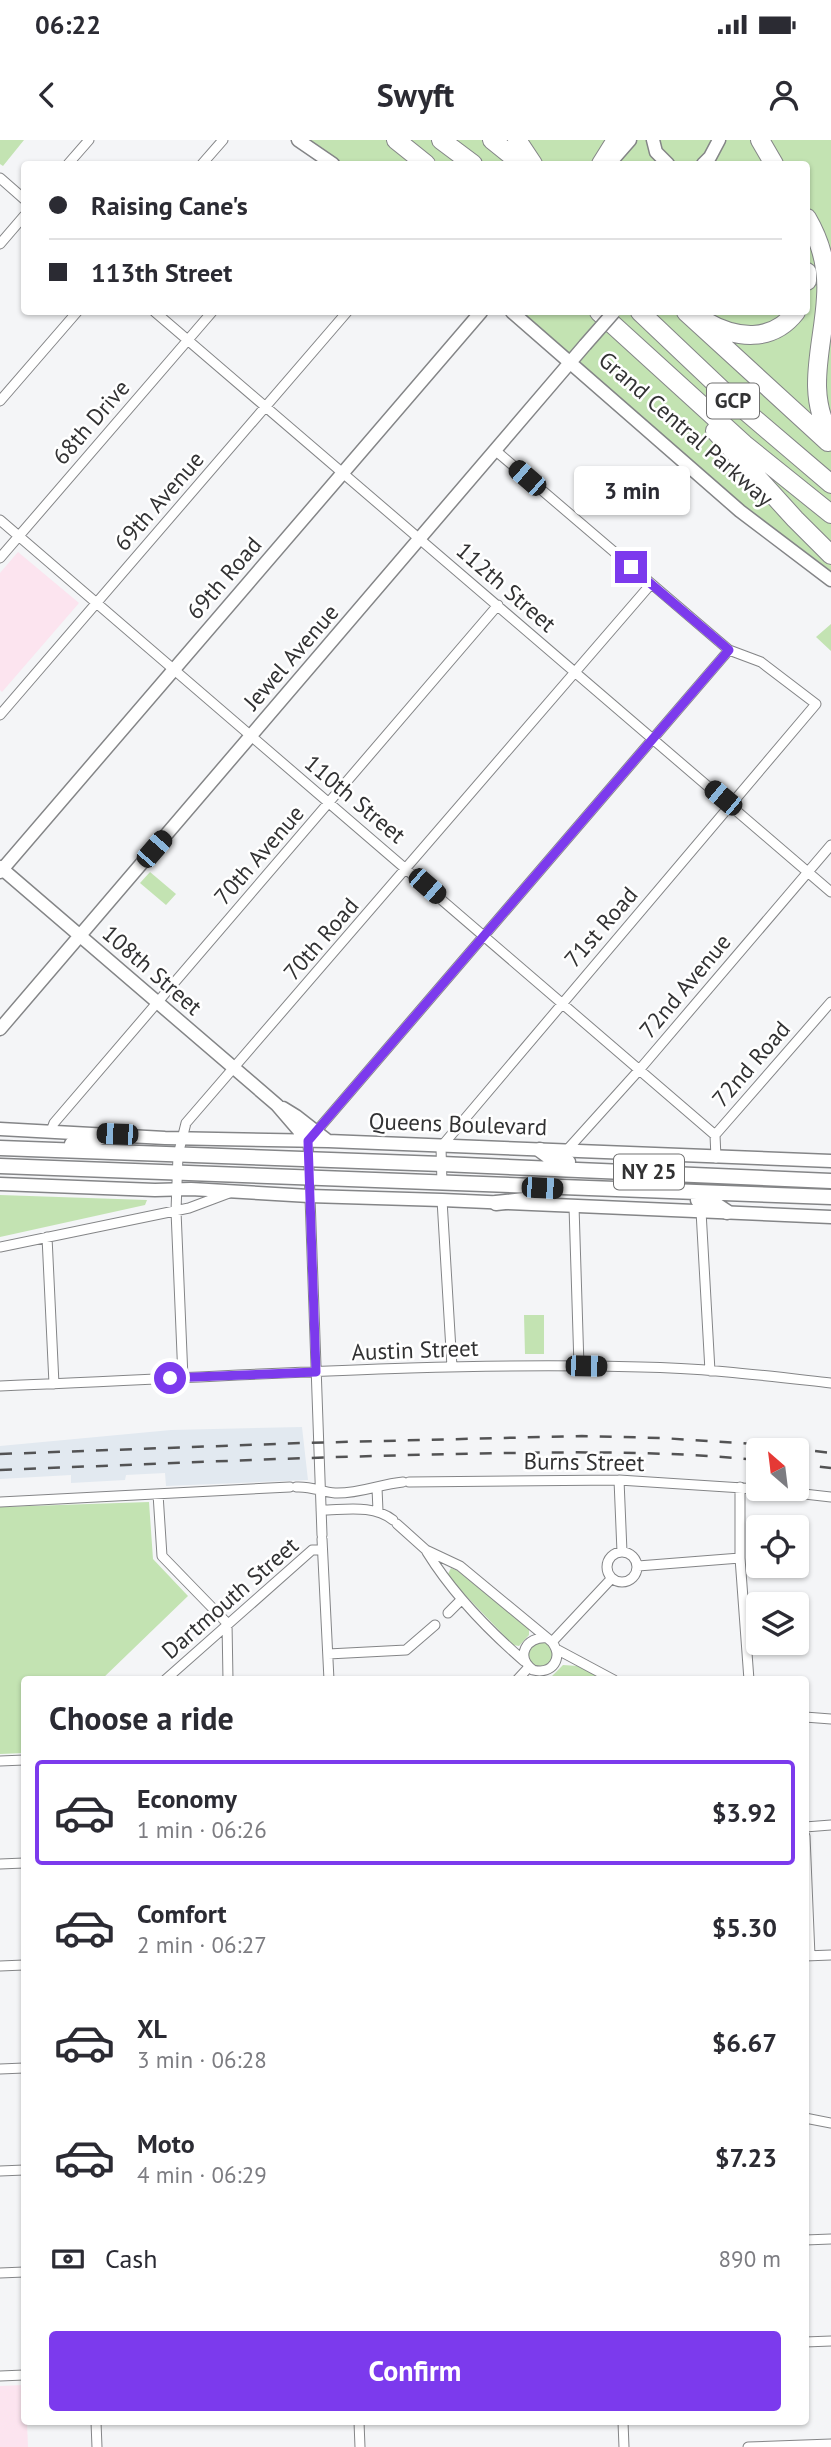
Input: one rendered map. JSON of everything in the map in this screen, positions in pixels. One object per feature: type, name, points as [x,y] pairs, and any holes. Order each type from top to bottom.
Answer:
[{"type":"highway","points":[[396,140],[422,161]]},
{"type":"highway","points":[[441,140],[469,161]]},
{"type":"highway","points":[[492,140],[518,161]]},
{"type":"highway","points":[[517,140],[531,161]]},
{"type":"highway","points":[[602,161],[616,140]]},
{"type":"highway","points":[[760,140],[772,161]]},
{"type":"highway","points":[[810,225],[820,247],[826,274],[827,296],[816,389],[822,418],[831,436]]},
{"type":"highway","name":"Grand Central Parkway","points":[[602,315],[744,444],[831,514]]},
{"type":"highway","name":"GCP","points":[[643,315],[759,424],[831,484]]},
{"type":"highway","points":[[691,315],[831,444]]},
{"type":"highway","points":[[694,315],[723,330],[751,336],[762,335],[778,328],[793,315]]},
{"type":"highway","points":[[639,348],[802,527],[831,555]]},
{"type":"main road","points":[[41,1149],[89,1142],[95,1137],[117,1134]]},
{"type":"main road","name":"Queens Boulevard","points":[[0,1148],[831,1181]]},
{"type":"main road","points":[[540,1150],[555,1161],[596,1164],[632,1172]]},
{"type":"main road","name":"NY 25","points":[[0,1166],[831,1197]]},
{"type":"main road","points":[[496,1203],[524,1200],[569,1189]]},
{"type":"main road","points":[[656,1192],[712,1202],[727,1212]]},
{"type":"street","points":[[71,161],[89,140]]},
{"type":"street","points":[[205,161],[223,140]]},
{"type":"street","points":[[298,140],[329,161]]},
{"type":"street","points":[[612,161],[630,140]]},
{"type":"street","points":[[653,140],[656,152],[665,161]]},
{"type":"street","points":[[706,161],[721,140]]},
{"type":"street","points":[[718,161],[721,140]]},
{"type":"street","points":[[0,178],[21,196]]},
{"type":"street","points":[[0,244],[21,220]]},
{"type":"street","points":[[0,401],[74,315]]},
{"type":"street","name":"112th Street","points":[[159,315],[831,892]]},
{"type":"street","name":"68th Drive","points":[[0,558],[209,315]]},
{"type":"street","name":"69th Avenue","points":[[0,715],[343,315]]},
{"type":"street","name":"69th Road","points":[[1,870],[478,315]]},
{"type":"street","name":"Grand Central Parkway","points":[[515,315],[740,511],[831,580]]},
{"type":"street","name":"Jewel Avenue","points":[[0,1029],[611,315]]},
{"type":"street","points":[[329,1676],[308,1178],[312,1137],[729,650],[496,451]]},
{"type":"street","name":"110th Street","points":[[0,520],[715,1135]]},
{"type":"street","name":"70th Road","points":[[183,1378],[176,1211],[178,1155],[186,1123],[651,584]]},
{"type":"street","name":"70th Avenue","points":[[51,1132],[54,1123],[498,606]]},
{"type":"street","name":"71st Road","points":[[441,1147],[816,704],[761,662],[729,650]]},
{"type":"street","name":"72nd Avenue","points":[[567,1150],[640,1069],[831,845]]},
{"type":"street","name":"108th Street","points":[[1,870],[158,1002],[312,1137]]},
{"type":"street","name":"72nd Road","points":[[716,1158],[715,1135],[831,1002]]},
{"type":"street","name":"Queens Boulevard","points":[[0,1129],[181,1138],[312,1137],[328,1141],[441,1147],[831,1161]]},
{"type":"street","points":[[441,1147],[442,1184]]},
{"type":"street","points":[[0,1184],[831,1217]]},
{"type":"street","points":[[0,1247],[197,1206],[231,1192]]},
{"type":"street","points":[[442,1200],[452,1367]]},
{"type":"street","points":[[574,1206],[579,1366]]},
{"type":"street","points":[[701,1211],[710,1371]]},
{"type":"street","points":[[47,1237],[54,1384]]},
{"type":"street","name":"Austin Street","points":[[0,1386],[452,1367],[579,1366],[772,1375],[831,1383]]},
{"type":"street","points":[[619,1480],[622,1552]]},
{"type":"street","name":"Burns Street","points":[[321,1489],[335,1493],[366,1491],[406,1482],[619,1480],[746,1488]]},
{"type":"street","points":[[0,1502],[293,1487],[321,1489]]},
{"type":"street","points":[[740,1487],[740,1558],[749,1676]]},
{"type":"street","points":[[377,1488],[378,1511]]},
{"type":"street","points":[[158,1494],[162,1556],[227,1623],[228,1676]]},
{"type":"street","name":"Burns Street","points":[[809,1495],[831,1497]]},
{"type":"street","points":[[321,1510],[378,1511],[395,1522],[426,1550],[460,1566],[552,1643],[558,1659],[554,1666],[546,1671],[534,1670],[461,1600],[444,1580],[426,1550]]},
{"type":"street","name":"Dartmouth Street","points":[[169,1676],[312,1550],[322,1550]]},
{"type":"street","points":[[622,1552],[633,1556],[638,1566],[634,1578],[617,1582],[611,1579],[607,1565],[615,1553],[622,1552]]},
{"type":"street","points":[[638,1566],[740,1558]]},
{"type":"street","points":[[552,1643],[611,1579]]},
{"type":"street","points":[[448,1613],[461,1600]]},
{"type":"street","points":[[328,1654],[406,1650],[435,1625]]},
{"type":"street","points":[[534,1670],[523,1654],[525,1646],[538,1637],[607,1676]]},
{"type":"street","points":[[809,1717],[831,1719]]},
{"type":"street","points":[[0,1761],[21,1760]]},
{"type":"street","points":[[809,1827],[831,1825]]},
{"type":"street","points":[[0,1864],[21,1863]]},
{"type":"street","points":[[809,1956],[831,1955]]},
{"type":"street","points":[[0,1966],[21,1965]]},
{"type":"street","points":[[0,2069],[21,2068]]},
{"type":"street","points":[[809,2119],[831,2123]]},
{"type":"street","points":[[0,2171],[21,2170]]},
{"type":"street","points":[[809,2240],[831,2239]]},
{"type":"street","points":[[0,2273],[21,2272]]},
{"type":"street","points":[[809,2342],[831,2341]]},
{"type":"street","points":[[0,2376],[21,2375]]},
{"type":"street","points":[[96,2425],[97,2447]]},
{"type":"street","points":[[359,2425],[360,2447]]},
{"type":"street","points":[[623,2425],[624,2447]]},
{"type":"street","points":[[748,2447],[831,2444]]},
{"type":"shaded area","points":[[18,552],[79,603],[2,692],[0,573]]},
{"type":"shaded area","points":[[302,1427],[308,1480],[166,1486],[165,1473],[126,1475],[125,1480],[71,1483],[71,1475],[0,1479],[0,1446],[171,1430]]},
{"type":"shaded area","points":[[21,2385],[21,2425],[27,2425],[28,2447],[0,2447],[0,2386]]},
{"type":"green space","points":[[0,140],[24,140],[3,166],[0,164]]},
{"type":"green space","points":[[298,140],[831,140],[831,571],[745,507],[523,315],[810,315],[810,161],[329,161]]},
{"type":"green space","points":[[831,624],[831,651],[816,637]]},
{"type":"green space","points":[[150,872],[176,894],[166,905],[140,883]]},
{"type":"green space","points":[[0,1195],[147,1200],[145,1205],[0,1237]]},
{"type":"green space","points":[[524,1315],[544,1315],[544,1354],[525,1354]]},
{"type":"green space","points":[[149,1502],[153,1559],[188,1596],[105,1676],[21,1676],[21,1753],[0,1754],[0,1507]]},
{"type":"green space","points":[[451,1568],[529,1629],[529,1635],[519,1646],[513,1645],[447,1576]]},
{"type":"green space","points":[[538,1641],[548,1642],[555,1654],[548,1666],[535,1667],[529,1661],[528,1649]]},
{"type":"green space","points":[[563,1665],[578,1666],[597,1676],[552,1676]]},
{"type":"railway","points":[[0,1454],[582,1436],[755,1444],[831,1453]]},
{"type":"railway","points":[[0,1470],[532,1453],[645,1453],[746,1459]]},
{"type":"railway","points":[[809,1465],[831,1468]]},
{"type":"route","points":[[170,1378],[316,1372],[308,1141],[729,650],[631,567]]}]
